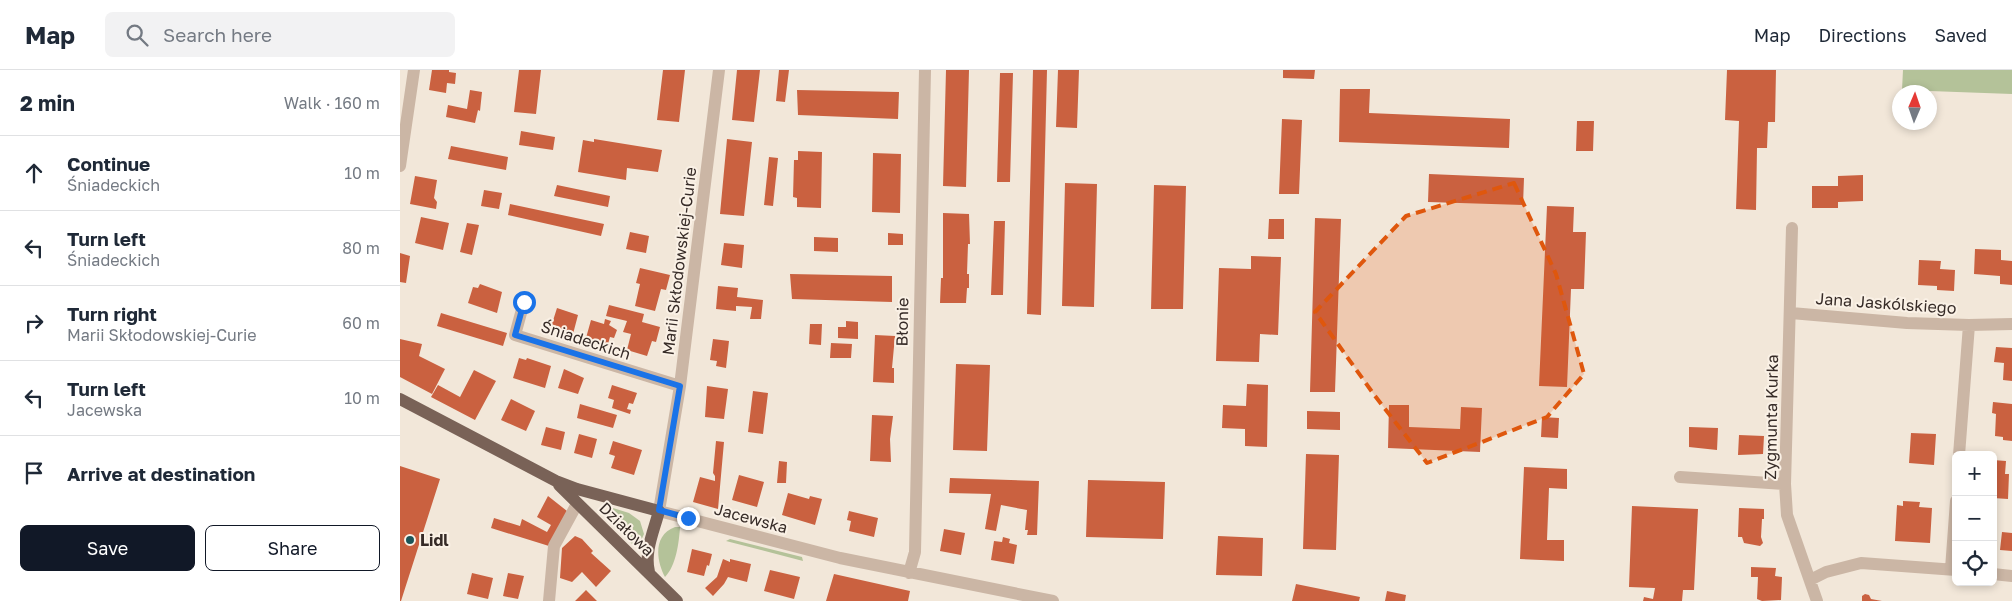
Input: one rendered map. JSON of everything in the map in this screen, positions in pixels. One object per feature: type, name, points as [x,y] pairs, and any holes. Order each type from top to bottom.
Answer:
[{"type":"main road","name":"Jacewska","points":[[400,399],[556,481],[577,489],[659,510]]},
{"type":"main road","name":"Działowa","points":[[556,481],[577,504],[677,601]]},
{"type":"main road","name":"Marii Skłodowskiej-Curie","points":[[649,572],[647,565],[648,548],[659,510]]},
{"type":"street","points":[[400,166],[414,70]]},
{"type":"street","name":"Marii Skłodowskiej-Curie","points":[[659,510],[680,386],[719,70]]},
{"type":"street","name":"Błonie","points":[[909,574],[915,552],[925,70]]},
{"type":"street","name":"Zygmunta Kurka","points":[[1792,228],[1786,484],[1788,515],[1817,601]]},
{"type":"street","name":"Śniadeckich","points":[[524,302],[515,335],[680,386]]},
{"type":"street","name":"Jana Jaskólskiego","points":[[1790,313],[1907,323],[1969,325],[1959,451]]},
{"type":"street","points":[[1969,325],[2012,324]]},
{"type":"street","points":[[1680,477],[1786,484]]},
{"type":"street","points":[[549,601],[554,546],[577,504]]},
{"type":"street","name":"Jacewska","points":[[659,510],[840,558],[909,574],[1053,601]]},
{"type":"street","points":[[1810,580],[1826,572],[1861,563],[1952,570]]},
{"type":"street","points":[[1997,574],[2012,576]]},
{"type":"highlighted area","points":[[1514,183],[1556,274],[1584,374],[1547,417],[1427,463],[1375,396],[1315,312],[1406,216]]},
{"type":"green space","points":[[1903,70],[2012,70],[2012,94],[1937,91],[1937,85],[1902,85]]},
{"type":"green space","points":[[613,508],[629,513],[640,521],[644,534],[639,545],[634,546],[607,517],[609,510]]},
{"type":"green space","points":[[675,527],[680,527],[678,547],[672,567],[665,577],[658,556],[658,549],[663,536]]},
{"type":"green space","points":[[730,539],[802,557],[803,561],[726,541]]},
{"type":"building","points":[[432,70],[449,70],[449,72],[456,73],[455,84],[447,83],[446,93],[429,90]]},
{"type":"building","points":[[519,70],[541,70],[536,114],[514,112]]},
{"type":"building","points":[[663,70],[685,70],[679,122],[657,120]]},
{"type":"building","points":[[737,70],[760,70],[754,122],[732,120]]},
{"type":"building","points":[[779,70],[789,70],[785,102],[776,101]]},
{"type":"building","points":[[946,70],[969,70],[966,187],[943,186]]},
{"type":"building","points":[[1033,70],[1047,70],[1041,315],[1027,314]]},
{"type":"building","points":[[1058,70],[1079,70],[1077,128],[1056,127]]},
{"type":"building","points":[[1283,70],[1315,70],[1314,79],[1283,78]]},
{"type":"building","points":[[1727,70],[1776,70],[1775,122],[1768,122],[1767,148],[1757,148],[1756,210],[1736,209],[1739,121],[1725,120]]},
{"type":"building","points":[[1000,73],[1013,73],[1010,182],[997,182]]},
{"type":"building","points":[[1340,89],[1370,89],[1369,113],[1510,119],[1509,148],[1339,142]]},
{"type":"building","points":[[470,90],[482,92],[480,111],[478,110],[475,123],[446,117],[448,105],[467,109]]},
{"type":"building","points":[[797,90],[899,92],[898,119],[798,115]]},
{"type":"building","points":[[1282,119],[1302,120],[1299,194],[1279,194]]},
{"type":"building","points":[[1577,121],[1594,121],[1593,151],[1576,151]]},
{"type":"building","points":[[521,131],[555,137],[553,150],[519,145]]},
{"type":"building","points":[[594,139],[662,150],[658,172],[627,168],[626,180],[578,172],[583,140],[594,142]]},
{"type":"building","points":[[727,139],[752,142],[744,216],[720,214]]},
{"type":"building","points":[[451,146],[508,157],[506,170],[448,159]]},
{"type":"building","points":[[798,151],[822,152],[821,208],[797,207],[797,198],[793,197],[794,160],[798,160]]},
{"type":"building","points":[[873,153],[901,154],[900,213],[872,212]]},
{"type":"building","points":[[769,157],[778,158],[773,206],[764,205]]},
{"type":"building","points":[[1429,174],[1524,178],[1523,205],[1428,202]]},
{"type":"building","points":[[1863,175],[1863,201],[1838,202],[1838,208],[1812,208],[1812,186],[1838,186],[1838,176]]},
{"type":"building","points":[[415,176],[437,180],[434,198],[437,202],[436,209],[410,204]]},
{"type":"building","points":[[1065,183],[1097,184],[1094,307],[1062,306]]},
{"type":"building","points":[[557,185],[610,196],[608,207],[554,196]]},
{"type":"building","points":[[1154,185],[1186,186],[1183,309],[1151,309]]},
{"type":"building","points":[[484,190],[502,193],[499,209],[481,206]]},
{"type":"building","points":[[510,204],[604,224],[601,236],[508,215]]},
{"type":"building","points":[[1547,206],[1574,207],[1573,232],[1586,232],[1584,289],[1571,289],[1567,387],[1539,386]]},
{"type":"building","points":[[943,213],[969,214],[970,244],[968,244],[967,274],[969,274],[969,288],[967,288],[966,303],[940,303],[941,278],[943,278]]},
{"type":"building","points":[[421,217],[449,223],[443,250],[415,243]]},
{"type":"building","points":[[1315,218],[1341,219],[1335,392],[1310,392]]},
{"type":"building","points":[[1269,219],[1284,219],[1284,239],[1268,239]]},
{"type":"building","points":[[994,221],[1005,221],[1003,295],[991,295]]},
{"type":"building","points":[[467,223],[479,225],[472,255],[460,252]]},
{"type":"building","points":[[630,232],[649,236],[646,253],[626,249]]},
{"type":"building","points":[[888,233],[903,234],[903,245],[888,245]]},
{"type":"building","points":[[814,237],[838,238],[838,252],[814,251]]},
{"type":"building","points":[[724,243],[744,245],[742,268],[721,265]]},
{"type":"building","points":[[1975,249],[2001,250],[2001,260],[2012,261],[2012,285],[2000,284],[2000,276],[1974,274]]},
{"type":"building","points":[[400,253],[410,256],[406,283],[400,282]]},
{"type":"building","points":[[1251,256],[1281,257],[1278,335],[1260,334],[1259,362],[1216,361],[1219,268],[1251,269]]},
{"type":"building","points":[[1919,260],[1941,261],[1940,269],[1955,270],[1954,291],[1937,290],[1937,286],[1918,285]]},
{"type":"building","points":[[640,268],[670,275],[666,290],[661,289],[655,311],[635,306],[640,284],[636,283]]},
{"type":"building","points":[[790,274],[892,276],[892,302],[792,299]]},
{"type":"building","points":[[480,284],[502,292],[497,313],[468,303],[473,287],[478,288]]},
{"type":"building","points":[[718,286],[738,288],[737,297],[763,300],[761,319],[750,319],[752,307],[736,306],[736,311],[716,309]]},
{"type":"building","points":[[609,305],[644,314],[642,322],[660,327],[656,342],[652,341],[647,356],[627,350],[631,334],[623,332],[627,321],[606,316]]},
{"type":"building","points":[[557,308],[578,315],[573,334],[551,327]]},
{"type":"building","points":[[441,313],[507,333],[503,346],[437,326]]},
{"type":"building","points":[[605,319],[611,321],[609,325],[617,330],[614,338],[610,337],[608,344],[586,338],[591,320],[604,324]]},
{"type":"building","points":[[846,321],[858,322],[858,339],[838,338],[838,327],[846,327]]},
{"type":"building","points":[[810,324],[822,324],[821,345],[809,344]]},
{"type":"building","points":[[875,335],[895,336],[892,368],[894,368],[894,383],[873,382]]},
{"type":"building","points":[[400,339],[422,344],[419,356],[445,369],[432,394],[400,377]]},
{"type":"building","points":[[713,339],[729,341],[726,368],[716,366],[717,361],[710,360]]},
{"type":"building","points":[[831,343],[852,344],[851,358],[830,358]]},
{"type":"building","points":[[1996,347],[2012,348],[2012,381],[2003,380],[2004,363],[1994,362]]},
{"type":"building","points":[[519,358],[526,360],[527,358],[551,366],[545,388],[513,378]]},
{"type":"building","points":[[956,364],[990,365],[987,451],[953,450]]},
{"type":"building","points":[[564,369],[584,378],[578,394],[558,388]]},
{"type":"building","points":[[474,370],[496,381],[475,420],[431,397],[438,385],[460,397]]},
{"type":"building","points":[[1247,384],[1268,385],[1267,447],[1245,446],[1245,429],[1222,428],[1223,405],[1246,406]]},
{"type":"building","points":[[612,385],[637,393],[633,404],[629,403],[627,409],[631,410],[630,414],[612,408],[614,400],[608,398]]},
{"type":"building","points":[[707,386],[728,389],[724,419],[705,417]]},
{"type":"building","points":[[753,391],[768,393],[763,434],[748,432]]},
{"type":"building","points":[[511,399],[535,411],[526,431],[501,420]]},
{"type":"building","points":[[1993,402],[2012,404],[2012,441],[2003,440],[2003,437],[1995,436],[1996,414],[1992,413]]},
{"type":"building","points":[[580,404],[617,415],[613,428],[577,418]]},
{"type":"building","points":[[1389,405],[1409,405],[1409,427],[1460,429],[1461,407],[1482,408],[1480,452],[1388,448]]},
{"type":"building","points":[[1307,411],[1340,412],[1340,430],[1307,429]]},
{"type":"building","points":[[872,415],[893,416],[890,439],[891,462],[870,461]]},
{"type":"building","points":[[1542,417],[1559,418],[1558,438],[1541,437]]},
{"type":"building","points":[[546,427],[565,432],[561,450],[541,445]]},
{"type":"building","points":[[1689,427],[1718,428],[1717,450],[1689,447]]},
{"type":"building","points":[[1911,433],[1936,434],[1934,465],[1909,463]]},
{"type":"building","points":[[579,434],[597,439],[592,458],[574,453]]},
{"type":"building","points":[[1739,435],[1764,436],[1763,454],[1738,455]]},
{"type":"building","points":[[613,441],[642,450],[634,475],[611,468],[615,456],[609,454]]},
{"type":"building","points":[[716,441],[724,442],[718,509],[693,502],[700,477],[715,481],[713,473]]},
{"type":"building","points":[[1306,454],[1339,455],[1336,550],[1303,549]]},
{"type":"building","points":[[1997,460],[2006,461],[2005,474],[2009,474],[2008,499],[1997,498]]},
{"type":"building","points":[[779,461],[787,462],[786,483],[777,483]]},
{"type":"building","name":"Lidl","points":[[400,466],[440,479],[401,601],[400,601]]},
{"type":"building","points":[[1524,467],[1567,469],[1567,489],[1549,488],[1547,540],[1564,540],[1564,561],[1520,559]]},
{"type":"building","points":[[739,475],[764,482],[757,507],[732,500]]},
{"type":"building","points":[[950,478],[1039,481],[1037,535],[1027,535],[1028,530],[1025,530],[1027,510],[1001,505],[996,531],[985,529],[991,494],[949,493]]},
{"type":"building","points":[[1088,480],[1165,482],[1163,539],[1086,537]]},
{"type":"building","points":[[788,493],[809,499],[810,496],[822,499],[815,525],[782,515]]},
{"type":"building","points":[[548,496],[567,511],[549,546],[491,528],[494,518],[520,526],[522,519],[547,532],[551,525],[537,517]]},
{"type":"building","points":[[1903,501],[1920,502],[1919,507],[1932,508],[1930,543],[1895,541],[1897,505],[1903,506]]},
{"type":"building","points":[[1632,506],[1698,509],[1694,590],[1683,590],[1682,601],[1643,601],[1644,597],[1653,599],[1655,588],[1629,587]]},
{"type":"building","points":[[1739,508],[1764,509],[1761,537],[1763,543],[1760,546],[1744,543],[1742,537],[1738,537]]},
{"type":"building","points":[[849,511],[878,518],[874,537],[849,531],[851,521],[847,520]]},
{"type":"building","points":[[944,529],[965,533],[961,555],[940,551]]},
{"type":"building","points":[[2002,532],[2012,533],[2012,551],[2000,550]]},
{"type":"building","points":[[575,536],[582,539],[593,551],[591,553],[611,571],[596,587],[582,572],[572,582],[560,578],[562,548]]},
{"type":"building","points":[[1218,536],[1263,538],[1262,576],[1216,575]]},
{"type":"building","points":[[1003,537],[1010,539],[1009,543],[1017,545],[1014,564],[991,560],[994,541],[1002,542]]},
{"type":"building","points":[[692,549],[712,554],[704,576],[687,572]]},
{"type":"building","points":[[723,559],[730,562],[730,559],[751,564],[747,582],[728,577],[713,596],[705,588],[717,577]]},
{"type":"building","points":[[1751,567],[1776,568],[1775,576],[1782,577],[1781,600],[1762,601],[1757,599],[1758,577],[1751,577]]},
{"type":"building","points":[[770,570],[800,577],[794,599],[764,591]]},
{"type":"building","points":[[472,573],[493,578],[488,599],[467,594]]},
{"type":"building","points":[[508,573],[524,576],[518,599],[503,596]]},
{"type":"building","points":[[834,574],[910,591],[908,601],[826,601]]},
{"type":"building","points":[[1296,584],[1360,597],[1359,601],[1292,601]]},
{"type":"building","points":[[586,590],[597,601],[575,601]]},
{"type":"building","points":[[1387,591],[1406,595],[1405,601],[1385,601]]},
{"type":"building","points":[[1865,594],[1869,595],[1871,599],[1882,601],[1862,601],[1862,596]]},
{"type":"place","name":"Lidl","points":[[410,540]]},
{"type":"route","points":[[524,302],[515,335],[680,386],[662,502],[659,510],[688,518]]}]
